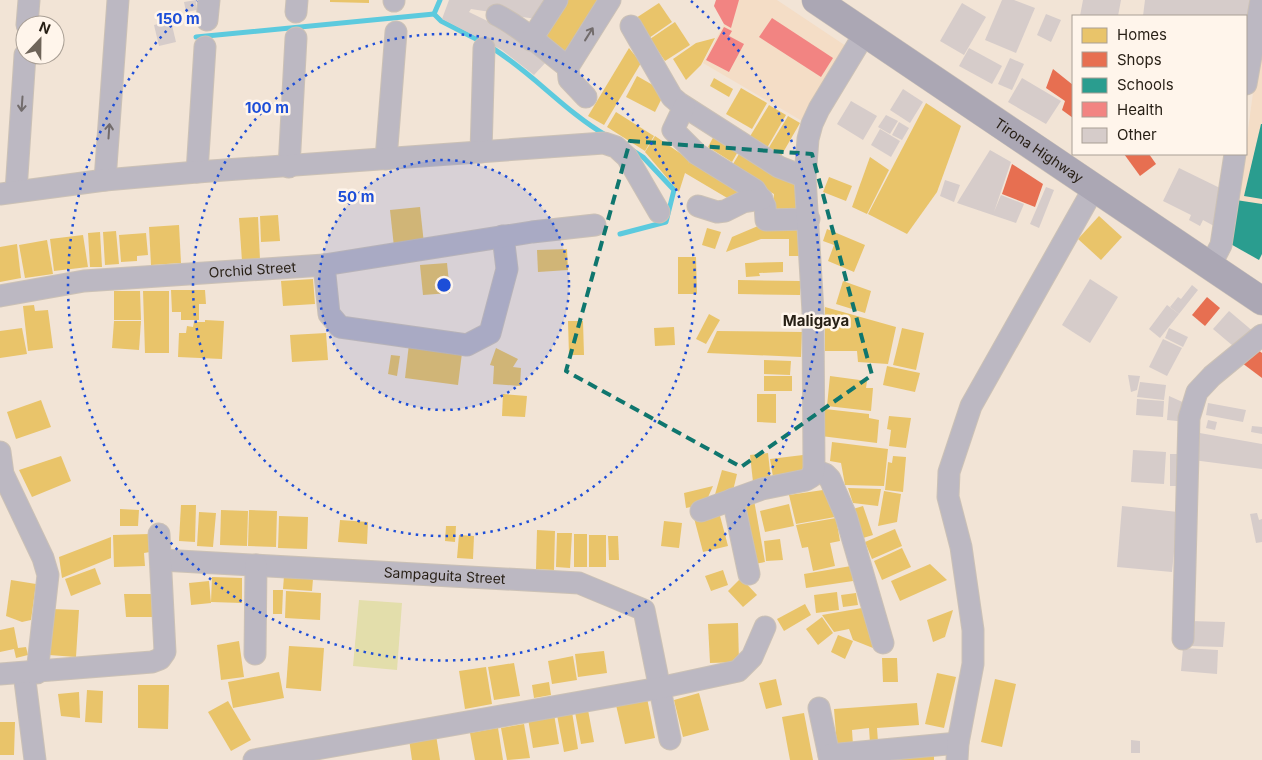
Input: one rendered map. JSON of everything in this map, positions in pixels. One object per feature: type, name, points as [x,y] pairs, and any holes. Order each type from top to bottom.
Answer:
[{"type":"main road","name":"Tirona Highway","points":[[816,0],[1262,301]]},
{"type":"street","points":[[28,15],[29,0]]},
{"type":"street","points":[[106,180],[118,0]]},
{"type":"street","points":[[531,40],[557,0]]},
{"type":"street","points":[[586,98],[569,79],[568,67],[610,0]]},
{"type":"street","points":[[1247,78],[1260,0]]},
{"type":"street","points":[[497,15],[514,23],[531,40],[568,67]]},
{"type":"street","points":[[631,26],[672,97],[684,107],[779,167],[805,177]]},
{"type":"street","points":[[386,159],[396,32]]},
{"type":"street","points":[[701,510],[762,489],[806,480],[811,477],[814,470],[813,312],[809,219],[805,177],[812,124],[865,33]]},
{"type":"street","points":[[289,167],[296,38]]},
{"type":"street","points":[[197,172],[205,46]]},
{"type":"street","points":[[481,152],[484,48]]},
{"type":"street","points":[[24,65],[8,192],[106,180],[197,172],[289,167],[604,143],[616,148],[627,157],[659,212]]},
{"type":"street","points":[[684,107],[673,130],[697,154],[755,190],[762,199],[768,222],[809,219]]},
{"type":"street","points":[[1210,266],[1220,245],[1235,155]]},
{"type":"street","points":[[819,708],[830,758],[957,752],[973,664],[972,630],[964,566],[948,497],[950,472],[971,406],[1094,188]]},
{"type":"street","points":[[698,206],[717,212],[725,211],[743,202],[762,199]]},
{"type":"street","name":"Orchid Street","points":[[0,296],[84,281],[324,265],[503,236],[595,225]]},
{"type":"street","points":[[324,265],[329,314],[340,327],[467,345],[490,334],[507,269],[503,236]]},
{"type":"street","points":[[1183,639],[1189,418],[1197,392],[1212,376],[1262,335]]},
{"type":"street","points":[[0,452],[3,474],[43,558],[48,575],[30,673],[35,760]]},
{"type":"street","points":[[814,470],[825,474],[830,480],[846,516],[883,643]]},
{"type":"street","points":[[733,499],[749,574]]},
{"type":"street","points":[[0,674],[152,662],[160,658],[165,652],[159,534]]},
{"type":"street","name":"Sampaguita Street","points":[[161,560],[579,583],[644,610],[660,688]]},
{"type":"street","points":[[255,654],[256,565]]},
{"type":"street","points":[[254,760],[660,688],[738,671],[752,656],[765,627]]},
{"type":"street","points":[[660,688],[670,739]]},
{"type":"highlighted area","points":[[630,141],[812,154],[872,375],[741,467],[566,371]]},
{"type":"shaded area","points":[[716,0],[777,0],[846,46],[802,121],[703,63],[724,24],[714,6]]},
{"type":"shaded area","points":[[1262,26],[1262,207],[1238,204],[1245,155],[1247,155],[1247,137]]},
{"type":"shaded area","points":[[359,600],[402,603],[397,670],[353,666]]},
{"type":"building: Homes","points":[[330,0],[369,0],[369,3],[330,2]]},
{"type":"building: Homes","points":[[565,0],[606,0],[569,57],[540,39]]},
{"type":"building: Homes","points":[[659,3],[672,22],[649,38],[636,18]]},
{"type":"building: Homes","points":[[675,22],[690,45],[665,61],[650,39]]},
{"type":"building: Homes","points":[[715,38],[701,65],[686,80],[673,59],[696,43]]},
{"type":"building: Homes","points":[[629,48],[641,63],[604,125],[588,116]]},
{"type":"building: Homes","points":[[637,76],[665,92],[655,112],[626,97]]},
{"type":"building: Homes","points":[[714,78],[733,89],[729,97],[710,86]]},
{"type":"building: Homes","points":[[741,88],[767,103],[752,129],[726,114]]},
{"type":"building: Homes","points":[[926,103],[961,126],[937,192],[907,234],[868,214]]},
{"type":"building: Homes","points":[[769,105],[786,115],[767,148],[749,138]]},
{"type":"building: Homes","points":[[616,112],[654,136],[645,151],[607,127]]},
{"type":"building: Homes","points":[[788,116],[800,123],[781,156],[768,149]]},
{"type":"building: Homes","points":[[715,134],[740,148],[732,162],[708,147]]},
{"type":"building: Homes","points":[[655,136],[690,160],[688,164],[693,155],[744,186],[734,202],[685,173],[679,192],[645,152]]},
{"type":"building: Homes","points":[[742,149],[798,183],[797,215],[772,215],[774,194],[730,169]]},
{"type":"building: Homes","points":[[870,157],[889,170],[867,214],[852,207]]},
{"type":"building: Homes","points":[[829,177],[852,186],[846,201],[823,192]]},
{"type":"building: Homes","points":[[420,207],[424,244],[394,247],[390,210]]},
{"type":"building: Homes","points":[[278,215],[280,241],[261,242],[260,216]]},
{"type":"building: Homes","points":[[1099,216],[1122,237],[1101,260],[1078,239]]},
{"type":"building: Homes","points":[[258,217],[260,260],[242,261],[239,218]]},
{"type":"building: Homes","points":[[179,225],[181,263],[151,265],[149,227]]},
{"type":"building: Homes","points":[[758,226],[801,226],[801,256],[789,256],[789,239],[761,239],[726,252],[732,237]]},
{"type":"building: Homes","points":[[707,228],[721,232],[715,249],[702,245]]},
{"type":"building: Homes","points":[[827,229],[865,245],[854,272],[828,261],[834,245],[823,241]]},
{"type":"building: Homes","points":[[116,231],[119,264],[105,265],[103,232]]},
{"type":"building: Homes","points":[[100,232],[102,267],[90,267],[88,233]]},
{"type":"building: Homes","points":[[146,233],[148,255],[137,256],[137,261],[121,262],[119,235]]},
{"type":"building: Homes","points":[[83,235],[88,267],[54,271],[50,239]]},
{"type":"building: Homes","points":[[47,240],[53,274],[25,278],[19,245]]},
{"type":"building: Homes","points":[[17,244],[21,278],[0,282],[0,247]]},
{"type":"building: Homes","points":[[567,249],[568,270],[538,272],[537,250]]},
{"type":"building: Homes","points":[[678,257],[696,257],[697,294],[678,294]]},
{"type":"building: Homes","points":[[783,262],[783,272],[759,273],[760,276],[746,277],[745,263]]},
{"type":"building: Homes","points":[[447,263],[450,293],[423,295],[420,265]]},
{"type":"building: Homes","points":[[313,279],[315,304],[283,306],[281,281]]},
{"type":"building: Homes","points":[[738,280],[800,281],[800,295],[738,294]]},
{"type":"building: Homes","points":[[843,281],[871,291],[865,313],[836,304]]},
{"type":"building: Homes","points":[[171,290],[205,290],[206,304],[199,304],[199,320],[181,320],[181,312],[172,312]]},
{"type":"building: Homes","points":[[114,291],[140,291],[141,320],[114,320]]},
{"type":"building: Homes","points":[[143,291],[169,291],[169,353],[145,353]]},
{"type":"building: Homes","points":[[34,305],[35,311],[48,310],[53,348],[28,351],[23,306]]},
{"type":"building: Homes","points":[[825,307],[896,327],[888,364],[858,362],[857,351],[825,351]]},
{"type":"building: Homes","points":[[709,314],[720,320],[706,344],[696,339]]},
{"type":"building: Homes","points":[[205,320],[224,321],[222,359],[178,357],[179,333],[186,333],[187,326],[193,327],[194,322],[205,322]]},
{"type":"building: Homes","points":[[114,321],[141,321],[139,350],[112,348]]},
{"type":"building: Homes","points":[[568,321],[583,321],[584,355],[569,355]]},
{"type":"building: Homes","points":[[674,327],[675,345],[655,346],[654,328]]},
{"type":"building: Homes","points":[[22,328],[27,354],[0,358],[0,331]]},
{"type":"building: Homes","points":[[902,328],[924,333],[916,370],[893,365]]},
{"type":"building: Homes","points":[[717,331],[802,332],[801,357],[707,353]]},
{"type":"building: Homes","points":[[326,333],[328,360],[292,362],[290,335]]},
{"type":"building: Homes","points":[[409,344],[462,353],[458,385],[405,378]]},
{"type":"building: Homes","points":[[496,348],[518,359],[513,367],[521,368],[520,386],[493,384],[494,366],[490,365]]},
{"type":"building: Homes","points":[[391,355],[400,356],[397,376],[388,374]]},
{"type":"building: Homes","points":[[764,360],[791,361],[790,375],[764,374]]},
{"type":"building: Homes","points":[[887,366],[920,373],[915,392],[883,385]]},
{"type":"building: Homes","points":[[764,376],[792,376],[792,391],[764,391]]},
{"type":"building: Homes","points":[[830,376],[867,381],[866,388],[873,388],[871,411],[827,406]]},
{"type":"building: Homes","points":[[503,394],[527,396],[525,417],[502,416]]},
{"type":"building: Homes","points":[[757,394],[776,394],[776,423],[757,422]]},
{"type":"building: Homes","points":[[41,400],[51,427],[16,439],[7,412]]},
{"type":"building: Homes","points":[[825,409],[869,414],[869,418],[879,420],[877,443],[821,436]]},
{"type":"building: Homes","points":[[889,416],[911,418],[906,448],[889,446],[891,430],[887,429]]},
{"type":"building: Homes","points":[[832,442],[888,449],[884,486],[845,485],[841,463],[830,461]]},
{"type":"building: Homes","points":[[768,453],[771,480],[753,482],[750,455]]},
{"type":"building: Homes","points":[[803,455],[804,472],[773,477],[770,459]]},
{"type":"building: Homes","points":[[61,456],[71,481],[32,497],[19,470]]},
{"type":"building: Homes","points":[[893,456],[906,457],[903,492],[885,490],[888,462],[892,463]]},
{"type":"building: Homes","points":[[722,470],[737,474],[732,495],[714,498]]},
{"type":"building: Homes","points":[[713,486],[705,504],[686,508],[684,493]]},
{"type":"building: Homes","points":[[848,488],[881,489],[878,506],[853,503]]},
{"type":"building: Homes","points":[[823,490],[835,517],[796,524],[789,495]]},
{"type":"building: Homes","points":[[884,491],[901,494],[897,522],[878,526]]},
{"type":"building: Homes","points":[[754,500],[765,562],[749,565],[738,503]]},
{"type":"building: Homes","points":[[789,504],[794,526],[765,532],[760,511]]},
{"type":"building: Homes","points":[[181,505],[196,505],[195,542],[179,541]]},
{"type":"building: Homes","points":[[863,506],[873,535],[863,538],[853,509]]},
{"type":"building: Homes","points":[[120,509],[139,510],[138,526],[120,526]]},
{"type":"building: Homes","points":[[221,510],[248,511],[247,546],[220,545]]},
{"type":"building: Homes","points":[[249,510],[277,511],[276,547],[248,546]]},
{"type":"building: Homes","points":[[199,512],[216,513],[213,547],[197,546]]},
{"type":"building: Homes","points":[[719,512],[728,546],[703,552],[694,518]]},
{"type":"building: Homes","points":[[279,516],[308,517],[307,549],[278,548]]},
{"type":"building: Homes","points":[[836,518],[840,541],[830,543],[835,566],[813,571],[808,547],[802,548],[796,525]]},
{"type":"building: Homes","points":[[340,520],[368,522],[367,544],[338,542]]},
{"type":"building: Homes","points":[[664,521],[682,523],[679,548],[661,546]]},
{"type":"building: Homes","points":[[446,526],[456,526],[455,542],[445,541]]},
{"type":"building: Homes","points":[[895,529],[902,546],[872,559],[865,542]]},
{"type":"building: Homes","points":[[537,530],[555,531],[554,570],[536,569]]},
{"type":"building: Homes","points":[[557,533],[572,533],[570,568],[556,567]]},
{"type":"building: Homes","points":[[150,534],[150,552],[144,553],[145,566],[114,567],[113,535]]},
{"type":"building: Homes","points":[[574,534],[587,534],[587,567],[574,567]]},
{"type":"building: Homes","points":[[459,535],[474,536],[473,559],[457,558]]},
{"type":"building: Homes","points":[[589,535],[606,535],[606,567],[589,567]]},
{"type":"building: Homes","points":[[608,536],[618,536],[619,560],[609,560]]},
{"type":"building: Homes","points":[[111,537],[111,558],[62,578],[59,557]]},
{"type":"building: Homes","points":[[780,539],[783,560],[766,561],[764,541]]},
{"type":"building: Homes","points":[[902,548],[911,567],[882,580],[874,561]]},
{"type":"building: Homes","points":[[930,564],[947,580],[900,601],[891,581]]},
{"type":"building: Homes","points":[[851,566],[853,581],[806,588],[804,574]]},
{"type":"building: Homes","points":[[95,568],[101,584],[71,596],[65,579]]},
{"type":"building: Homes","points":[[723,570],[728,585],[711,591],[705,576]]},
{"type":"building: Homes","points":[[284,576],[313,579],[312,591],[283,589]]},
{"type":"building: Homes","points":[[212,577],[242,578],[242,603],[211,602]]},
{"type":"building: Homes","points":[[741,578],[757,595],[743,607],[728,591]]},
{"type":"building: Homes","points":[[11,580],[36,584],[31,620],[22,622],[6,616]]},
{"type":"building: Homes","points":[[209,581],[211,603],[191,605],[189,583]]},
{"type":"building: Homes","points":[[273,590],[283,590],[282,614],[273,614]]},
{"type":"building: Homes","points":[[286,591],[321,593],[320,620],[285,618]]},
{"type":"building: Homes","points":[[837,592],[839,610],[816,613],[814,595]]},
{"type":"building: Homes","points":[[856,593],[858,605],[843,607],[841,595]]},
{"type":"building: Homes","points":[[124,594],[151,594],[153,617],[126,617]]},
{"type":"building: Homes","points":[[805,604],[811,615],[784,631],[777,619]]},
{"type":"building: Homes","points":[[862,608],[873,648],[853,640],[849,629],[834,632],[822,615]]},
{"type":"building: Homes","points":[[51,609],[79,610],[76,657],[49,655]]},
{"type":"building: Homes","points":[[953,610],[945,637],[933,642],[927,620]]},
{"type":"building: Homes","points":[[822,617],[833,633],[818,645],[806,629]]},
{"type":"building: Homes","points":[[738,623],[739,662],[710,663],[708,624]]},
{"type":"building: Homes","points":[[14,627],[18,648],[26,647],[28,655],[16,658],[14,649],[0,652],[0,630]]},
{"type":"building: Homes","points":[[838,635],[853,641],[845,659],[831,652]]},
{"type":"building: Homes","points":[[239,641],[244,677],[221,680],[217,645]]},
{"type":"building: Homes","points":[[289,646],[324,648],[321,691],[286,688]]},
{"type":"building: Homes","points":[[604,651],[607,673],[578,677],[575,654]]},
{"type":"building: Homes","points":[[573,656],[577,680],[552,684],[548,661]]},
{"type":"building: Homes","points":[[882,658],[897,658],[898,682],[883,682]]},
{"type":"building: Homes","points":[[514,663],[520,696],[494,700],[488,667]]},
{"type":"building: Homes","points":[[486,667],[492,704],[465,709],[459,671]]},
{"type":"building: Homes","points":[[279,672],[284,698],[233,708],[228,682]]},
{"type":"building: Homes","points":[[937,673],[956,677],[944,728],[925,724]]},
{"type":"building: Homes","points":[[776,679],[782,705],[766,709],[759,683]]},
{"type":"building: Homes","points":[[995,679],[1016,684],[1002,747],[981,742]]},
{"type":"building: Homes","points":[[549,682],[551,695],[534,698],[532,685]]},
{"type":"building: Homes","points":[[138,685],[169,685],[168,729],[138,728]]},
{"type":"building: Homes","points":[[87,690],[103,691],[102,723],[85,722]]},
{"type":"building: Homes","points":[[79,692],[80,718],[61,716],[58,694]]},
{"type":"building: Homes","points":[[699,693],[709,730],[683,737],[674,700]]},
{"type":"building: Homes","points":[[647,698],[655,738],[625,744],[616,705]]},
{"type":"building: Homes","points":[[228,701],[251,740],[231,751],[208,712]]},
{"type":"building: Homes","points":[[917,703],[919,725],[877,728],[878,742],[870,743],[869,728],[852,730],[853,745],[837,746],[834,709]]},
{"type":"building: Homes","points":[[588,710],[594,742],[581,744],[575,712]]},
{"type":"building: Homes","points":[[572,712],[578,749],[564,752],[557,715]]},
{"type":"building: Homes","points":[[804,713],[813,760],[790,760],[782,717]]},
{"type":"building: Homes","points":[[554,714],[559,744],[533,748],[528,719]]},
{"type":"building: Homes","points":[[0,722],[15,722],[14,755],[0,755]]},
{"type":"building: Homes","points":[[524,724],[530,758],[507,760],[501,728]]},
{"type":"building: Homes","points":[[498,728],[503,760],[475,760],[470,733]]},
{"type":"building: Homes","points":[[436,735],[440,760],[412,760],[409,739]]},
{"type":"building: Homes","points":[[934,756],[934,760],[894,760],[894,759]]},
{"type":"building: Shops","points":[[1053,69],[1072,84],[1072,117],[1062,110],[1065,101],[1046,88]]},
{"type":"building: Shops","points":[[1125,155],[1150,155],[1156,164],[1140,176]]},
{"type":"building: Shops","points":[[1012,164],[1043,184],[1035,207],[1002,194]]},
{"type":"building: Shops","points":[[1207,297],[1220,308],[1205,326],[1192,315]]},
{"type":"building: Shops","points":[[1254,347],[1262,353],[1262,378],[1242,363]]},
{"type":"building: Schools","points":[[1262,124],[1262,199],[1244,196]]},
{"type":"building: Schools","points":[[1236,200],[1262,204],[1262,254],[1259,260],[1227,242]]},
{"type":"building: Health","points":[[716,0],[739,0],[731,28],[724,24],[714,6]]},
{"type":"building: Health","points":[[772,18],[833,58],[821,77],[759,37]]},
{"type":"building: Health","points":[[724,27],[732,31],[729,36],[744,44],[729,72],[706,60]]},
{"type":"building: Other","points":[[196,0],[197,10],[186,12],[184,2]]},
{"type":"building: Other","points":[[449,0],[548,0],[536,19],[471,9],[469,12],[516,35],[547,61],[534,75],[502,50],[442,19]]},
{"type":"building: Other","points":[[1002,0],[1014,0],[1035,8],[1016,53],[985,40]]},
{"type":"building: Other","points":[[1083,0],[1121,0],[1118,15],[1080,15]]},
{"type":"building: Other","points":[[1145,0],[1252,0],[1247,28],[1247,15],[1143,15]]},
{"type":"building: Other","points":[[962,3],[986,17],[964,55],[940,41]]},
{"type":"building: Other","points":[[1046,14],[1061,20],[1051,42],[1037,35]]},
{"type":"building: Other","points":[[171,21],[176,42],[159,46],[154,25]]},
{"type":"building: Other","points":[[969,48],[1002,66],[992,84],[959,66]]},
{"type":"building: Other","points":[[1010,58],[1024,64],[1012,90],[998,84]]},
{"type":"building: Other","points":[[1022,78],[1061,101],[1046,124],[1008,102]]},
{"type":"building: Other","points":[[903,89],[923,102],[910,123],[890,110]]},
{"type":"building: Other","points":[[851,101],[877,116],[863,140],[837,124]]},
{"type":"building: Other","points":[[886,115],[898,121],[890,134],[878,127]]},
{"type":"building: Other","points":[[899,122],[909,128],[902,140],[892,135]]},
{"type":"building: Other","points":[[880,129],[900,141],[891,157],[871,145]]},
{"type":"building: Other","points":[[990,150],[1011,162],[994,212],[1001,195],[1024,204],[1016,223],[957,203]]},
{"type":"building: Other","points":[[1179,168],[1222,189],[1214,226],[1203,220],[1200,226],[1189,220],[1191,215],[1163,201]]},
{"type":"building: Other","points":[[945,180],[960,185],[954,202],[940,196]]},
{"type":"building: Other","points":[[1046,187],[1054,190],[1039,228],[1030,224]]},
{"type":"building: Other","points":[[1090,279],[1118,297],[1090,343],[1062,325]]},
{"type":"building: Other","points":[[1192,285],[1198,290],[1179,314],[1170,307],[1178,297],[1181,299]]},
{"type":"building: Other","points":[[1167,305],[1179,314],[1160,338],[1149,329]]},
{"type":"building: Other","points":[[1229,311],[1255,333],[1239,351],[1213,329]]},
{"type":"building: Other","points":[[1169,328],[1188,337],[1183,347],[1165,338]]},
{"type":"building: Other","points":[[1163,339],[1182,348],[1167,376],[1149,367]]},
{"type":"building: Other","points":[[1128,375],[1140,376],[1137,390],[1131,392]]},
{"type":"building: Other","points":[[1140,382],[1166,385],[1164,400],[1137,397]]},
{"type":"building: Other","points":[[1169,396],[1187,404],[1187,422],[1167,420]]},
{"type":"building: Other","points":[[1137,399],[1164,401],[1163,417],[1136,415]]},
{"type":"building: Other","points":[[1208,403],[1246,410],[1243,422],[1206,415]]},
{"type":"building: Other","points":[[1208,420],[1217,422],[1215,430],[1206,428]]},
{"type":"building: Other","points":[[1252,426],[1262,427],[1262,434],[1251,432]]},
{"type":"building: Other","points":[[1194,432],[1262,444],[1262,469],[1193,460]]},
{"type":"building: Other","points":[[1133,450],[1166,452],[1164,484],[1131,482]]},
{"type":"building: Other","points":[[1170,454],[1179,454],[1180,486],[1170,486]]},
{"type":"building: Other","points":[[1122,506],[1178,512],[1172,572],[1117,567]]},
{"type":"building: Other","points":[[1257,513],[1259,520],[1262,519],[1262,542],[1256,543],[1250,514]]},
{"type":"building: Other","points":[[1190,621],[1225,622],[1223,647],[1189,646]]},
{"type":"building: Other","points":[[1183,648],[1218,650],[1217,674],[1181,671]]},
{"type":"building: Other","points":[[1131,740],[1140,741],[1140,753],[1131,753]]},
{"type":"waterway","points":[[440,0],[434,14],[441,21],[482,42]]},
{"type":"waterway","points":[[196,37],[434,14]]},
{"type":"waterway","points":[[489,46],[505,56],[576,115],[607,136]]},
{"type":"waterway","points":[[620,234],[666,222],[674,190],[643,157],[632,150]]},
{"type":"district","name":"Maligaya","points":[[816,321]]}]
